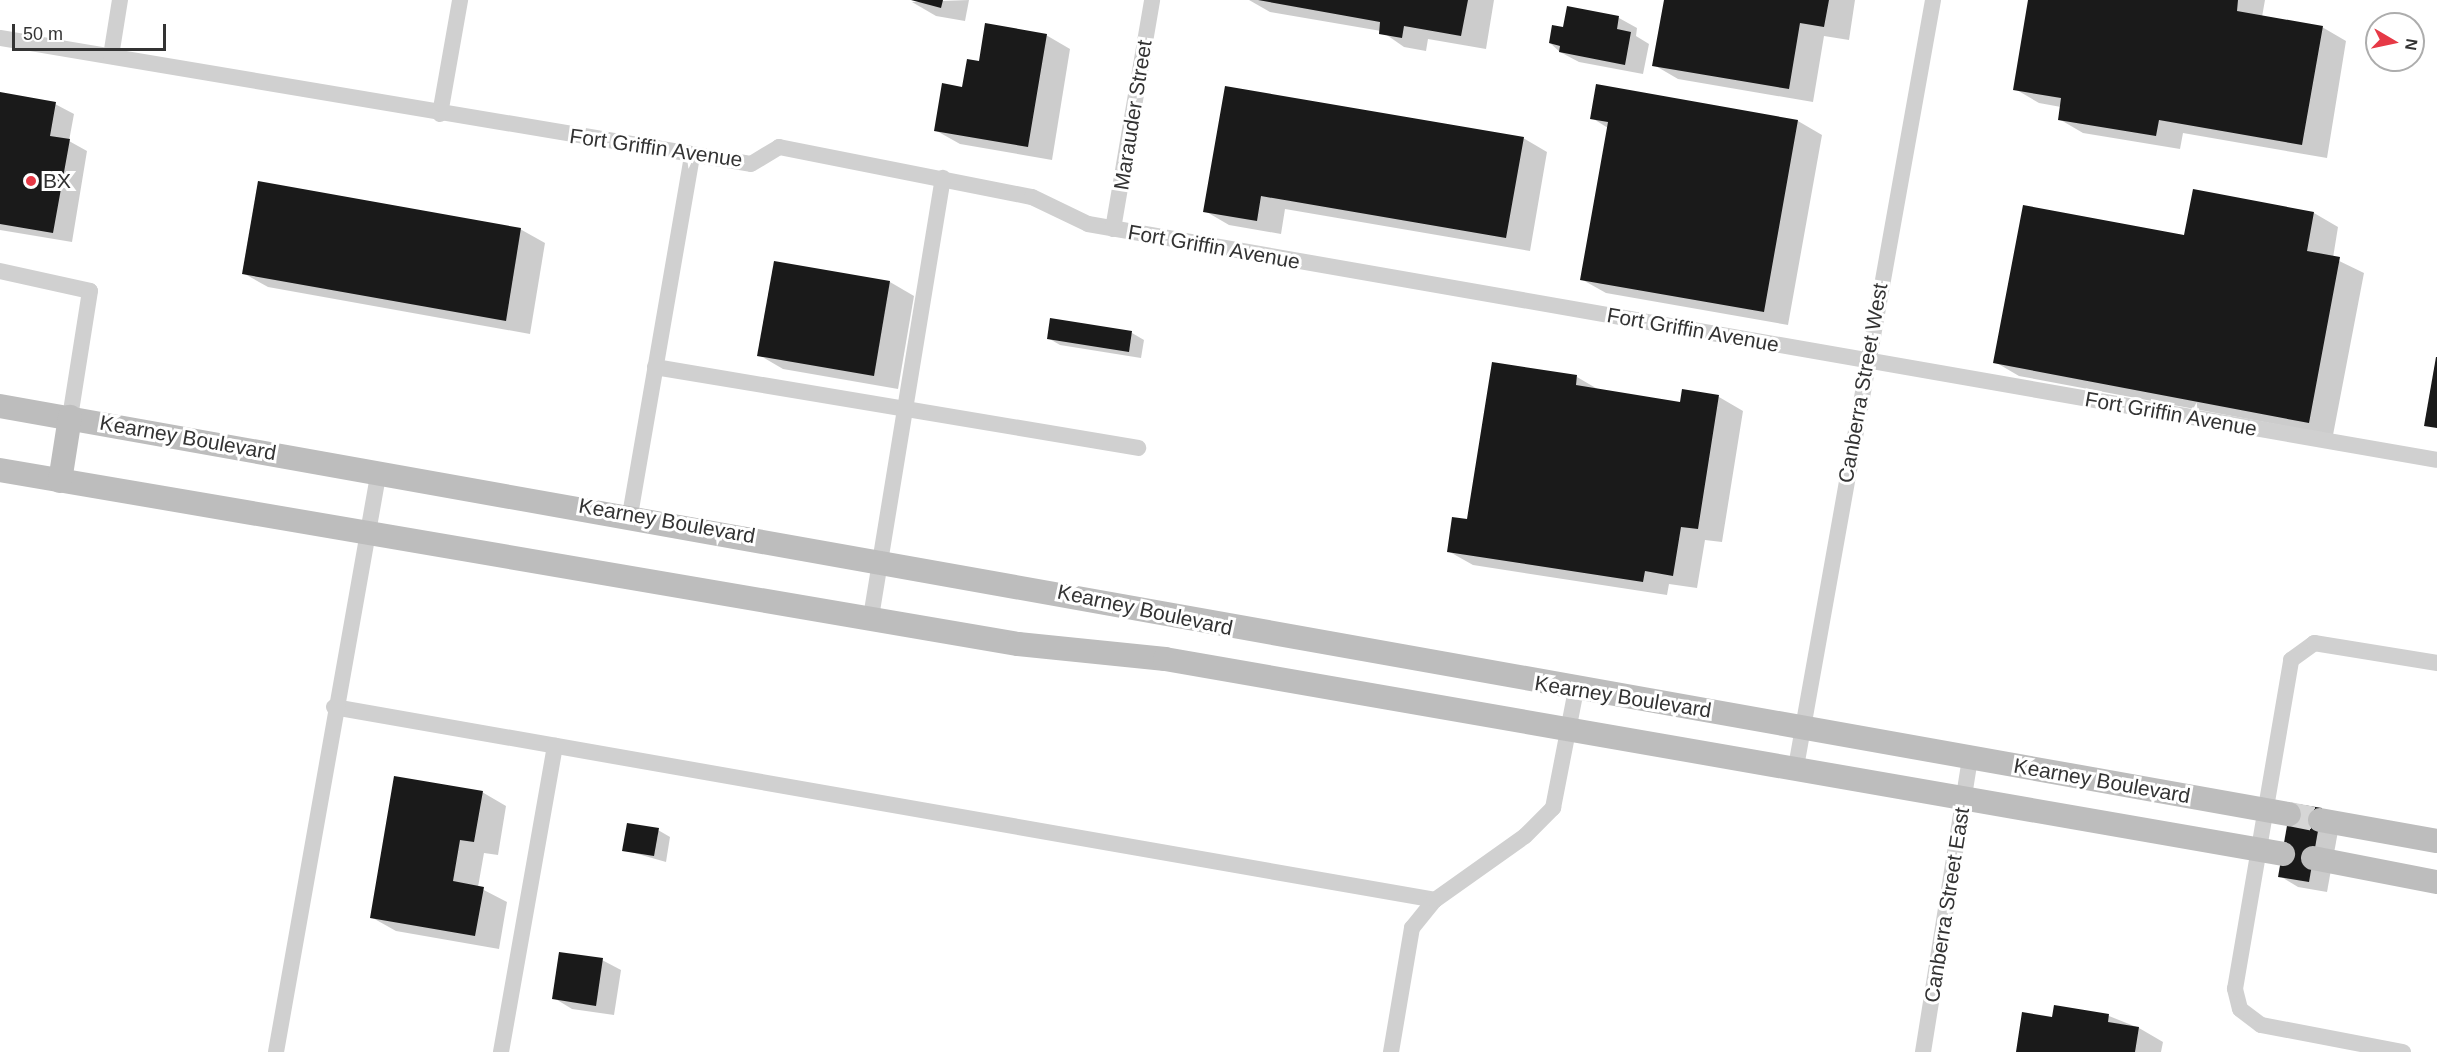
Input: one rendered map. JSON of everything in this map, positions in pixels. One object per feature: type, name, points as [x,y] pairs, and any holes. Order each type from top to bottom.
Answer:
[{"type":"street","points":[[111,56],[120,0]]},
{"type":"street","points":[[440,114],[459,0]]},
{"type":"street","name":"Marauder Street","points":[[1113,229],[1152,0]]},
{"type":"street","name":"Canberra Street West","points":[[1796,767],[1866,360],[1933,0]]},
{"type":"street","name":"Fort Griffin Avenue","points":[[0,38],[440,114],[751,164],[779,147],[1032,197],[1088,224],[1113,229],[2437,460]]},
{"type":"street","points":[[630,515],[692,155]]},
{"type":"street","points":[[871,617],[942,178]]},
{"type":"street","points":[[0,271],[90,291],[60,481]]},
{"type":"street","points":[[655,367],[1138,448]]},
{"type":"street","name":"Kearney Boulevard","points":[[0,406],[379,470],[880,559],[1576,690],[1803,727],[2289,814]]},
{"type":"street","name":"Kearney Boulevard","points":[[0,470],[367,534],[871,617],[1018,644],[1165,659],[1964,796],[2283,854]]},
{"type":"street","points":[[276,1052],[334,707],[379,470]]},
{"type":"street","points":[[2403,1052],[2261,1025],[2240,1009],[2236,978],[2288,670],[2297,652],[2323,643],[2437,663]]},
{"type":"street","points":[[1390,1052],[1409,938],[1435,900],[1544,821],[1558,790],[1576,690]]},
{"type":"street","points":[[334,707],[1435,900]]},
{"type":"street","points":[[501,1052],[555,746]]},
{"type":"street","name":"Canberra Street East","points":[[1923,1052],[1970,757]]},
{"type":"street","points":[[2320,820],[2437,841]]},
{"type":"street","points":[[2313,858],[2437,882]]},
{"type":"building","points":[[911,0],[943,0],[941,8]]},
{"type":"building","points":[[1258,0],[1468,0],[1461,36],[1404,26],[1402,38],[1379,34],[1380,22]]},
{"type":"building","points":[[1664,0],[1829,0],[1824,27],[1800,23],[1789,89],[1652,66]]},
{"type":"building","points":[[2028,0],[2238,0],[2237,11],[2323,26],[2302,145],[2159,120],[2156,136],[2058,120],[2061,98],[2013,90]]},
{"type":"building","points":[[1567,6],[1619,16],[1617,29],[1631,32],[1625,65],[1559,52],[1560,46],[1549,43],[1552,25],[1563,27]]},
{"type":"building","points":[[985,23],[1047,34],[1028,147],[934,131],[942,83],[962,87],[967,59],[979,61]]},
{"type":"building","points":[[1596,84],[1798,120],[1764,312],[1580,280],[1608,122],[1590,119]]},
{"type":"building","points":[[1225,86],[1524,137],[1506,238],[1261,196],[1257,221],[1203,212]]},
{"type":"building","name":"BX","points":[[0,92],[56,102],[50,136],[70,139],[53,233],[0,224]]},
{"type":"building","points":[[258,181],[521,228],[506,321],[242,274]]},
{"type":"building","points":[[2193,189],[2314,212],[2307,251],[2340,257],[2309,423],[1993,363],[2023,205],[2184,235]]},
{"type":"building","points":[[774,261],[890,281],[874,376],[757,356]]},
{"type":"building","points":[[1050,318],[1132,331],[1129,352],[1047,339]]},
{"type":"building","points":[[2437,357],[2437,428],[2424,426]]},
{"type":"building","points":[[1492,362],[1577,375],[1576,385],[1680,402],[1682,389],[1719,395],[1698,529],[1681,527],[1673,576],[1645,571],[1643,582],[1447,552],[1452,517],[1467,519]]},
{"type":"building","points":[[394,776],[483,791],[474,842],[460,840],[453,881],[484,887],[475,936],[370,918]]},
{"type":"building","points":[[2291,803],[2322,808],[2309,882],[2278,877]]},
{"type":"building","points":[[627,823],[659,828],[654,856],[622,851]]},
{"type":"building","points":[[559,952],[603,958],[596,1006],[552,999]]},
{"type":"building","points":[[2054,1005],[2109,1014],[2108,1022],[2139,1027],[2135,1052],[2016,1052],[2022,1012],[2052,1017]]},
{"type":"tunnel","points":[[2289,814],[2320,820]]},
{"type":"place","name":"BX","points":[[31,181]]}]
